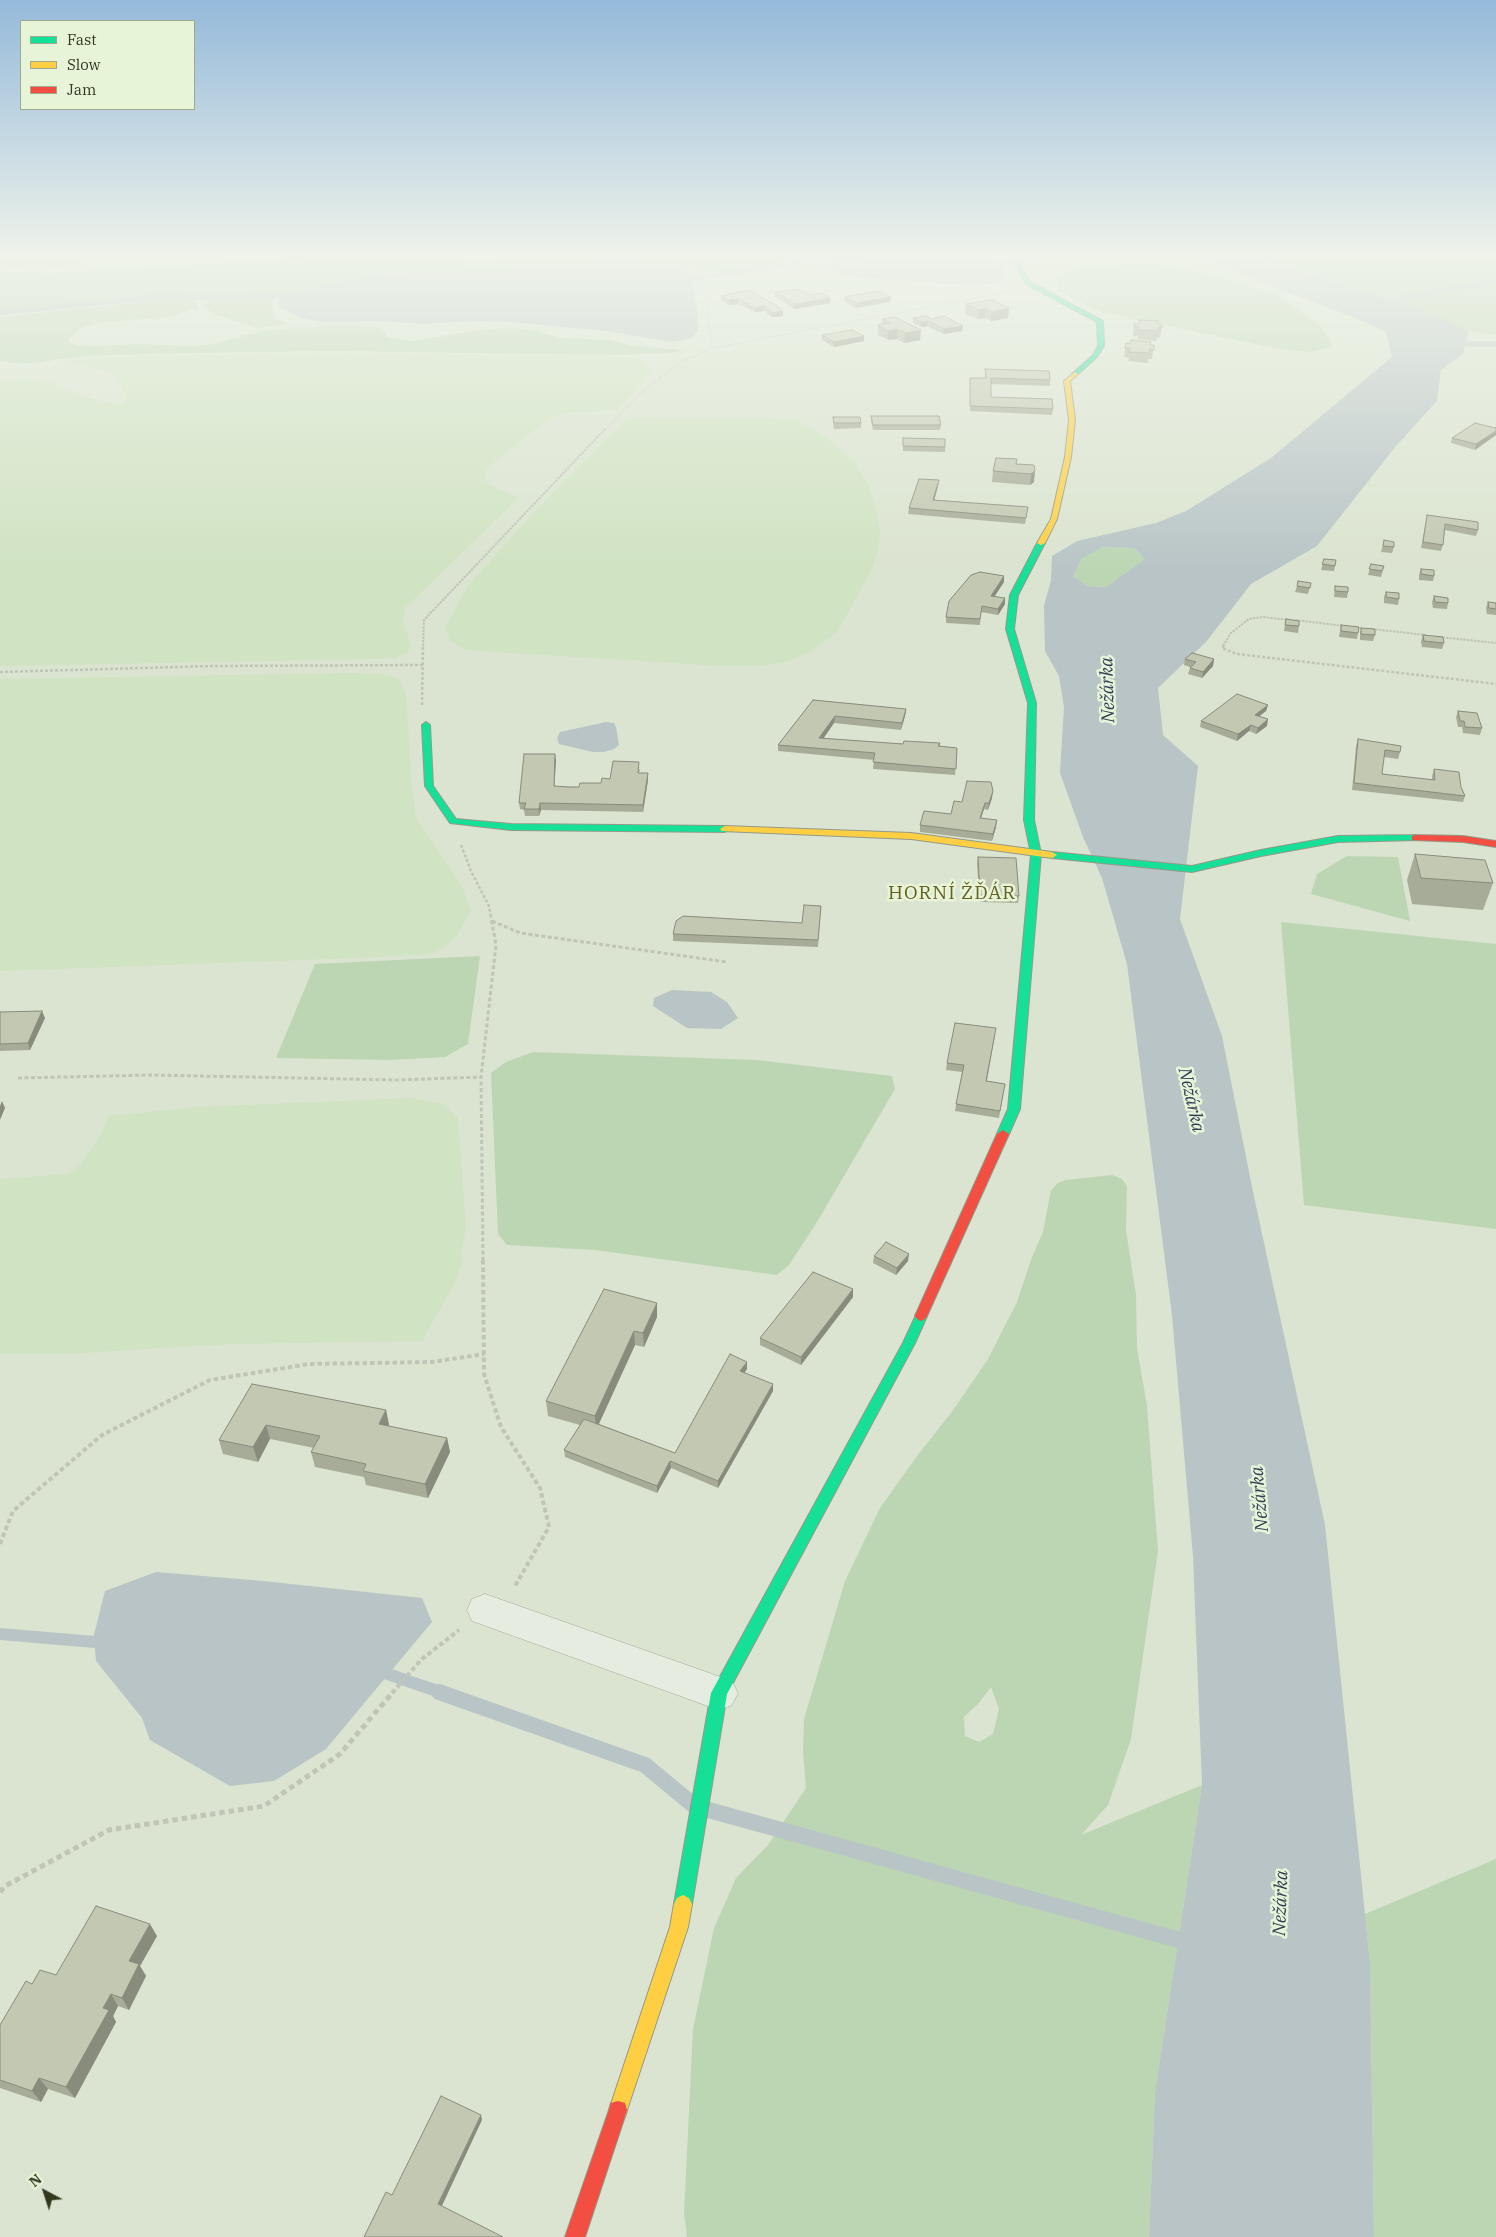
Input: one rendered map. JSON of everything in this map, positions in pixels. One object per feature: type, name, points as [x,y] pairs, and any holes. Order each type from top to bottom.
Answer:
[{"type":"street","points":[[575,2237],[679,1927],[719,1693],[909,1343],[1014,1110],[1036,854],[1029,820],[1032,703],[1010,629],[1014,595],[1054,519],[1068,457],[1072,420],[1067,381],[1089,361]]},
{"type":"street","points":[[426,725],[429,786],[453,821],[511,828],[743,829],[911,836],[1036,854],[1192,869],[1261,853],[1338,839],[1376,837],[1463,839],[1496,844]]},
{"type":"street","points":[[485,1610],[719,1693]]},
{"type":"path","points":[[426,725],[422,706],[424,620],[641,392],[682,361]]},
{"type":"path","points":[[1350,627],[1263,617],[1249,619],[1231,633],[1222,648],[1238,654],[1496,684]]},
{"type":"path","points":[[1370,629],[1428,636]]},
{"type":"path","points":[[1438,637],[1496,643]]},
{"type":"path","points":[[0,672],[213,666],[423,665]]},
{"type":"path","points":[[0,1892],[5,1886],[109,1830],[264,1806],[340,1754],[422,1660],[517,1585],[549,1527],[540,1488],[501,1427],[484,1374],[481,1077],[496,945],[489,906],[471,871],[453,821]]},
{"type":"path","points":[[492,921],[520,933],[727,962]]},
{"type":"path","points":[[18,1078],[151,1075],[397,1080],[481,1077]]},
{"type":"path","points":[[0,1544],[13,1511],[102,1434],[210,1380],[308,1364],[432,1362],[484,1354]]},
{"type":"green space","points":[[3,361],[43,361],[23,364]]},
{"type":"green space","points":[[67,361],[644,361],[647,363],[652,372],[616,411],[572,412],[556,416],[544,422],[485,470],[485,477],[489,484],[518,498],[405,608],[403,620],[411,647],[406,653],[395,658],[0,666],[0,381],[30,379],[46,381],[97,400],[118,404],[125,403],[126,398],[115,374]]},
{"type":"green space","points":[[643,417],[795,420],[829,439],[856,464],[870,487],[880,530],[879,547],[871,570],[838,631],[810,652],[783,663],[752,666],[723,666],[479,651],[463,649],[450,640],[445,628],[468,586],[532,514],[621,425],[632,419]]},
{"type":"green space","points":[[1103,547],[1134,548],[1145,559],[1106,587],[1088,586],[1073,577],[1081,559]]},
{"type":"green space","points":[[381,674],[398,678],[406,694],[412,788],[416,818],[462,886],[471,911],[458,934],[446,946],[433,954],[0,971],[0,679]]},
{"type":"green space","points":[[1347,856],[1398,857],[1410,921],[1311,894],[1317,874]]},
{"type":"green space","points":[[1281,922],[1496,944],[1496,1229],[1304,1205]]},
{"type":"green space","points":[[480,956],[468,1044],[445,1057],[392,1060],[276,1058],[315,964]]},
{"type":"green space","points":[[533,1052],[757,1060],[892,1076],[895,1089],[817,1222],[789,1265],[777,1275],[595,1250],[507,1245],[498,1234],[491,1073],[506,1062]]},
{"type":"green space","points":[[413,1098],[443,1104],[458,1118],[466,1228],[461,1254],[462,1264],[454,1284],[422,1341],[231,1344],[65,1354],[0,1354],[0,1179],[69,1174],[82,1163],[100,1136],[109,1116],[197,1107]]},
{"type":"green space","points":[[1112,1175],[1122,1179],[1127,1186],[1126,1230],[1136,1295],[1137,1348],[1147,1406],[1158,1551],[1131,1739],[1108,1805],[1081,1835],[1202,1785],[1155,2092],[1149,2237],[687,2237],[684,2213],[693,2029],[714,1928],[736,1878],[768,1845],[806,1788],[803,1752],[804,1719],[845,1581],[880,1508],[951,1413],[988,1359],[1017,1302],[1032,1257],[1043,1232],[1051,1190],[1058,1183],[1066,1180]],"holes":[[[991,1687],[999,1709],[993,1734],[979,1742],[965,1736],[964,1717],[978,1704]]]},
{"type":"green space","points":[[1496,1859],[1496,2237],[1374,2237],[1370,1963],[1365,1914]]},
{"type":"water","name":"Nežárka","points":[[1387,361],[1453,361],[1441,370],[1437,401],[1396,446],[1317,546],[1251,584],[1206,642],[1158,688],[1163,735],[1198,766],[1180,919],[1222,1036],[1253,1192],[1325,1525],[1370,1963],[1374,2237],[1149,2237],[1155,2092],[1202,1785],[1193,1556],[1172,1315],[1127,964],[1102,878],[1083,837],[1060,773],[1064,707],[1059,676],[1045,651],[1044,606],[1051,580],[1052,556],[1077,541],[1156,523],[1186,511],[1271,458]],"holes":[[[1103,547],[1134,548],[1145,559],[1106,587],[1088,586],[1073,577],[1081,559]]]},
{"type":"water","points":[[606,722],[614,723],[616,727],[619,745],[614,749],[604,752],[593,752],[559,744],[557,738],[560,732]]},
{"type":"water","points":[[672,990],[711,992],[727,1002],[738,1018],[721,1029],[687,1028],[653,1006],[654,998]]},
{"type":"water","points":[[156,1572],[422,1598],[432,1622],[326,1749],[274,1781],[230,1786],[150,1740],[142,1718],[96,1661],[94,1635],[105,1591]]},
{"type":"building","points":[[985,369],[1049,371],[1050,380],[991,378],[991,397],[1052,399],[1053,409],[970,406],[970,378],[986,378]]},
{"type":"building","points":[[871,416],[939,416],[941,425],[873,425]]},
{"type":"building","points":[[833,417],[860,417],[861,423],[834,423]]},
{"type":"building","points":[[1475,423],[1496,427],[1496,431],[1476,444],[1452,438]]},
{"type":"building","points":[[903,438],[945,439],[945,447],[903,446]]},
{"type":"building","points":[[996,458],[1017,459],[1016,464],[1034,465],[1035,471],[1031,474],[993,471]]},
{"type":"building","points":[[919,479],[939,480],[933,500],[1028,507],[1026,518],[909,508]]},
{"type":"building","points":[[1427,515],[1478,522],[1478,530],[1445,524],[1443,545],[1423,542]]},
{"type":"building","points":[[1384,540],[1394,542],[1394,547],[1383,546]]},
{"type":"building","points":[[1324,559],[1336,560],[1335,566],[1322,564]]},
{"type":"building","points":[[1371,564],[1384,566],[1382,571],[1369,569]]},
{"type":"building","points":[[1421,569],[1434,570],[1434,576],[1421,574]]},
{"type":"building","points":[[980,572],[1004,576],[991,596],[1005,598],[998,609],[982,606],[980,619],[946,617],[949,601],[971,575]]},
{"type":"building","points":[[1298,581],[1311,583],[1310,588],[1297,586]]},
{"type":"building","points":[[1335,586],[1348,587],[1348,592],[1335,591]]},
{"type":"building","points":[[1386,592],[1399,593],[1399,599],[1386,597]]},
{"type":"building","points":[[1434,596],[1448,598],[1448,603],[1435,602]]},
{"type":"building","points":[[1488,602],[1496,603],[1496,609],[1489,608]]},
{"type":"building","points":[[1286,619],[1299,621],[1299,626],[1285,625]]},
{"type":"building","points":[[1341,625],[1359,627],[1358,633],[1341,631]]},
{"type":"building","points":[[1361,628],[1375,629],[1375,635],[1361,634]]},
{"type":"building","points":[[1423,635],[1443,637],[1444,643],[1424,641]]},
{"type":"building","points":[[1192,653],[1214,659],[1203,672],[1190,668],[1196,662],[1185,659]]},
{"type":"building","points":[[1237,694],[1268,705],[1255,715],[1268,719],[1258,728],[1251,725],[1238,734],[1201,721]]},
{"type":"building","points":[[813,700],[906,709],[902,723],[835,716],[819,738],[903,744],[904,741],[940,743],[938,746],[957,748],[956,769],[873,762],[875,753],[778,745]]},
{"type":"building","points":[[1458,711],[1477,713],[1482,728],[1465,727],[1464,721],[1460,721]]},
{"type":"building","points":[[1358,739],[1401,746],[1400,752],[1385,750],[1382,774],[1435,780],[1434,769],[1459,772],[1461,787],[1465,796],[1354,783]]},
{"type":"building","points":[[524,754],[555,754],[554,786],[568,787],[579,787],[580,783],[601,783],[602,778],[610,779],[613,761],[639,762],[638,773],[648,773],[643,805],[540,803],[539,809],[524,809],[526,803],[519,803]]},
{"type":"building","points":[[967,781],[991,782],[993,791],[989,803],[985,803],[980,818],[997,820],[993,834],[920,825],[924,811],[951,814],[954,801],[962,802]]},
{"type":"building","points":[[1415,854],[1485,860],[1493,883],[1421,878]]},
{"type":"building","points":[[978,857],[1016,858],[1019,896],[980,895]]},
{"type":"building","points":[[804,905],[821,906],[818,940],[673,934],[676,921],[683,916],[802,923]]},
{"type":"building","points":[[42,1011],[28,1043],[0,1044],[0,1012]]},
{"type":"building","points":[[955,1023],[996,1028],[986,1081],[1005,1084],[1000,1111],[956,1104],[964,1065],[947,1063]]},
{"type":"building","points":[[886,1242],[909,1254],[897,1268],[874,1256]]},
{"type":"building","points":[[813,1272],[853,1289],[801,1357],[760,1338]]},
{"type":"building","points":[[604,1289],[657,1303],[643,1333],[634,1331],[595,1416],[546,1401]]},
{"type":"building","points":[[730,1354],[747,1362],[740,1371],[773,1384],[718,1481],[670,1461],[657,1486],[564,1450],[584,1419],[675,1453]]},
{"type":"building","points":[[252,1384],[386,1410],[379,1424],[447,1438],[425,1484],[363,1471],[366,1464],[311,1452],[320,1436],[266,1425],[253,1447],[219,1440]]},
{"type":"building","points":[[96,1906],[150,1924],[129,1961],[139,1964],[122,1998],[111,1994],[103,2008],[109,2010],[66,2087],[39,2078],[32,2091],[0,2080],[0,2025],[26,1981],[32,1984],[40,1970],[56,1975]]},
{"type":"building","points":[[441,2096],[481,2115],[438,2204],[503,2237],[364,2237],[386,2192],[392,2195]]},
{"type":"waterway","points":[[0,1634],[106,1643]]},
{"type":"waterway","points":[[376,1670],[443,1693]]},
{"type":"waterway","points":[[439,1692],[645,1765],[692,1804]]},
{"type":"waterway","points":[[705,1809],[1190,1943]]},
{"type":"traffic: fast","points":[[1075,374],[1089,361]]},
{"type":"traffic: fast","points":[[1003,1134],[1014,1109],[1036,854],[1029,820],[1032,703],[1010,629],[1014,595],[1041,543]]},
{"type":"traffic: fast","points":[[426,725],[429,786],[453,821],[511,827],[725,829]]},
{"type":"traffic: fast","points":[[1052,855],[1192,869],[1261,853],[1338,839],[1415,838]]},
{"type":"traffic: fast","points":[[683,1904],[719,1693],[909,1343],[921,1316]]},
{"type":"traffic: slow","points":[[1041,543],[1054,519],[1068,457],[1072,420],[1067,381],[1075,374]]},
{"type":"traffic: slow","points":[[725,829],[911,836],[1052,855]]},
{"type":"traffic: slow","points":[[618,2110],[679,1927],[683,1904]]},
{"type":"traffic: jam","points":[[1415,838],[1463,839],[1496,844]]},
{"type":"traffic: jam","points":[[921,1316],[1003,1134]]},
{"type":"traffic: jam","points":[[575,2237],[618,2110]]},
{"type":"district","name":"HORNÍ ŽĎÁR","points":[[952,894]]}]
